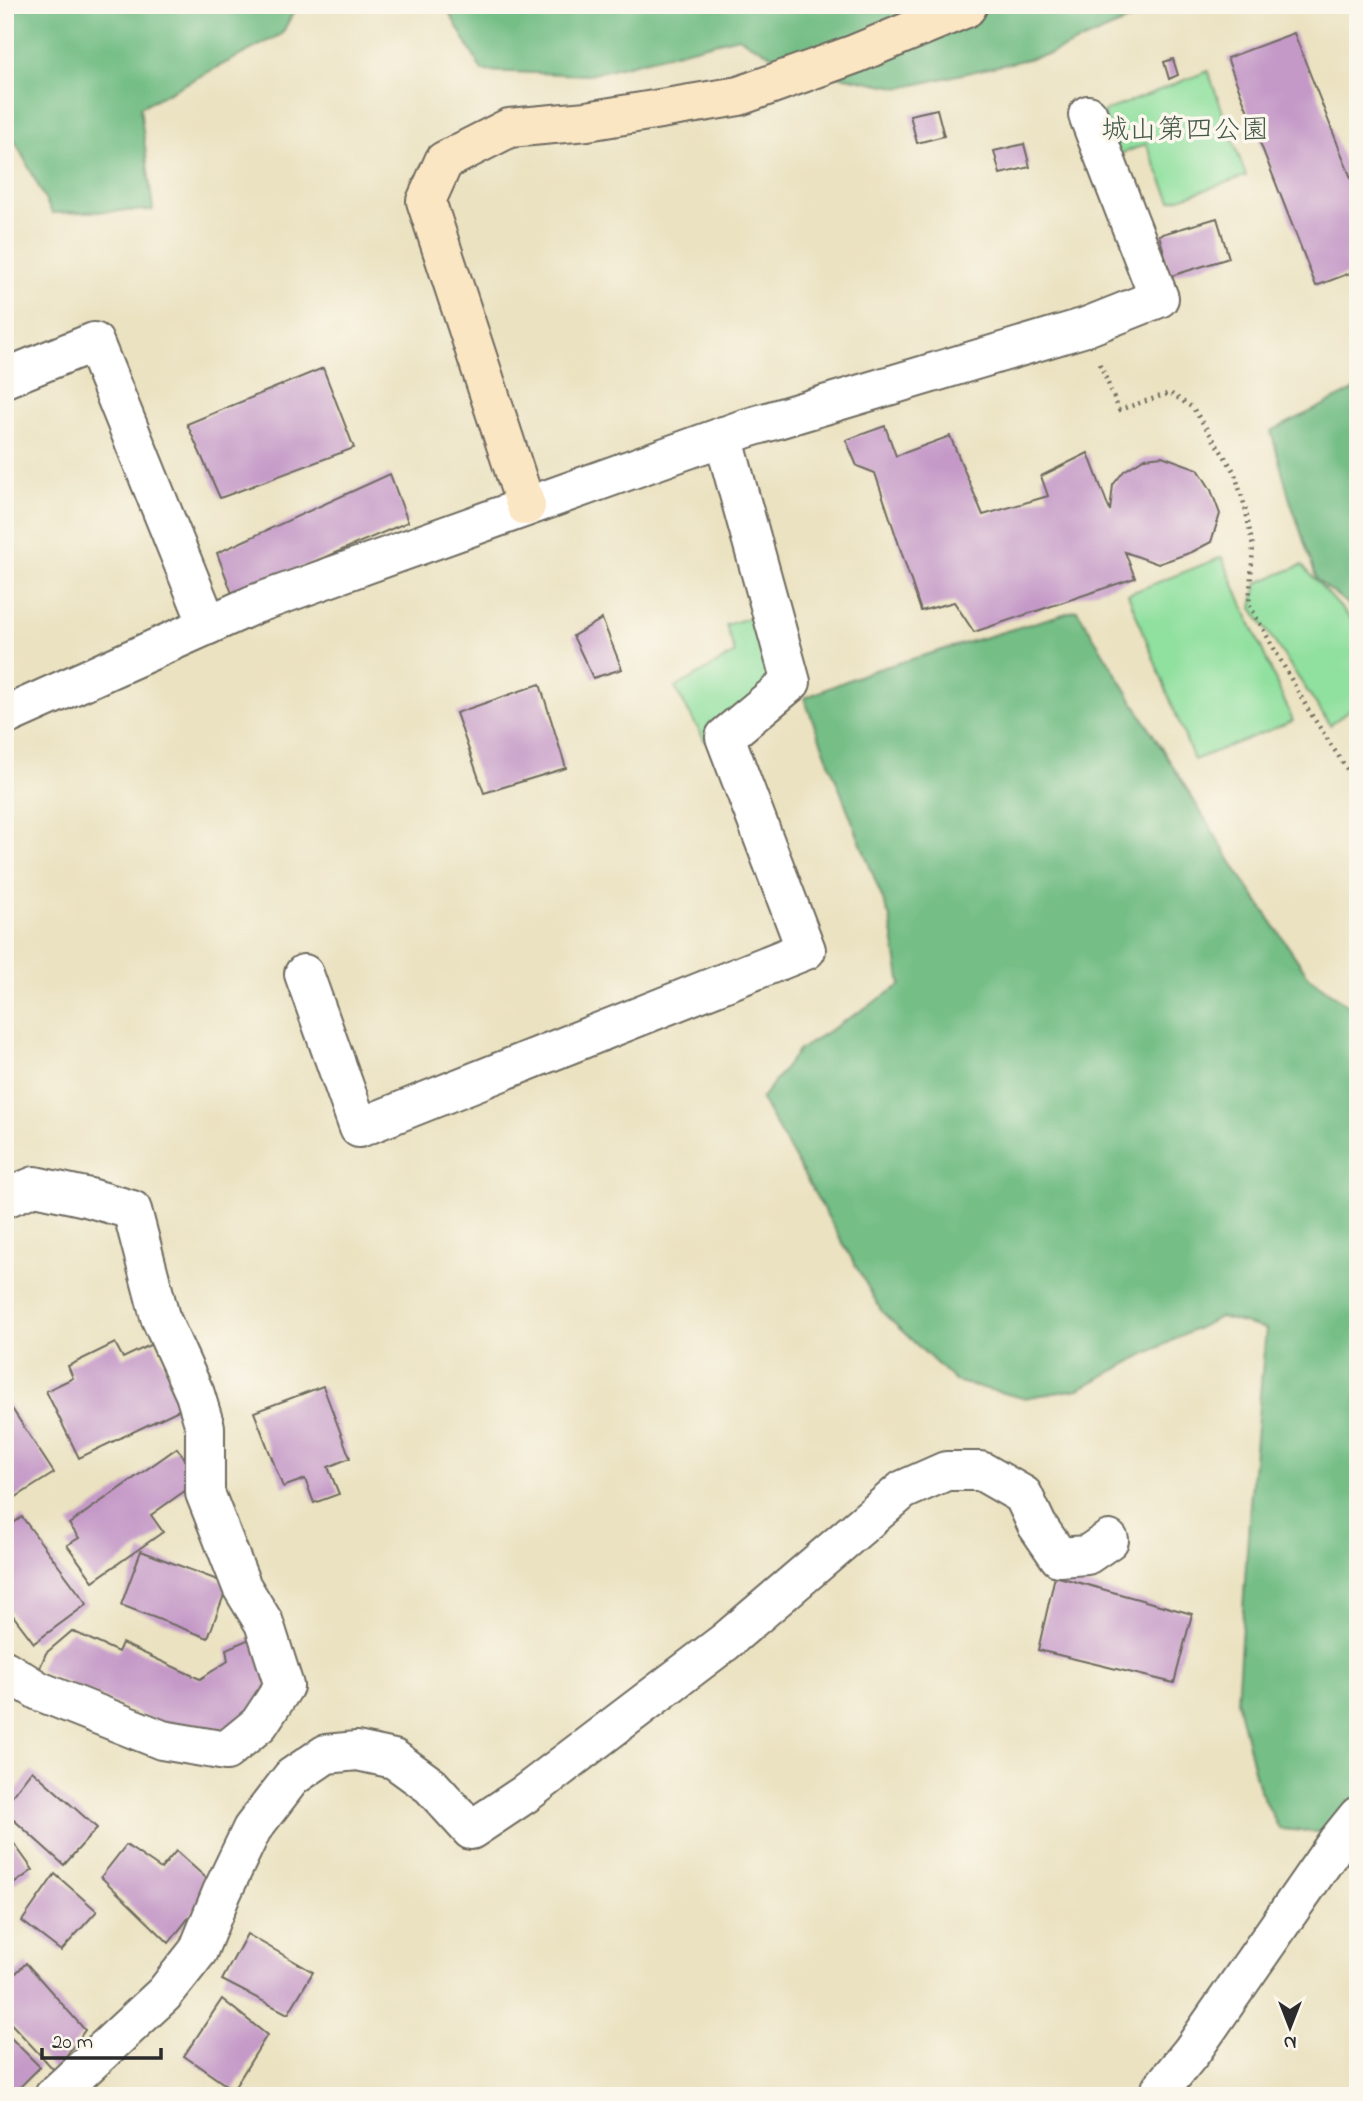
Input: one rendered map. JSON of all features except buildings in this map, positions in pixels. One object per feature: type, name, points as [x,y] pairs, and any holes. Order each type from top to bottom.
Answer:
[{"type":"street","points":[[526,506],[426,201],[443,161],[509,128],[587,121],[739,96],[855,54],[968,5]]},
{"type":"street","points":[[5,716],[255,604],[723,436],[1086,327],[1159,298],[1088,115]]},
{"type":"street","points":[[5,378],[94,342],[208,625]]},
{"type":"street","points":[[304,974],[359,1128],[806,950],[725,737],[791,682],[723,436]]},
{"type":"street","points":[[5,1198],[35,1186],[132,1210],[160,1317],[195,1394],[205,1427],[205,1493],[242,1587],[264,1623],[284,1686],[259,1724],[226,1751],[162,1740],[39,1691],[5,1670]]},
{"type":"street","points":[[54,2096],[164,1994],[198,1951],[252,1829],[292,1777],[326,1754],[357,1751],[394,1759],[431,1786],[471,1830],[525,1794],[725,1642],[903,1490],[946,1471],[981,1471],[1023,1495],[1037,1525],[1059,1557],[1087,1555],[1109,1539]]},
{"type":"street","points":[[1159,2096],[1161,2089],[1192,2051],[1337,1842],[1358,1816]]},
{"type":"path","points":[[1086,327],[1119,410],[1170,393],[1193,408],[1234,471],[1253,547],[1249,604],[1310,711],[1358,786]]},
{"type":"green space","points":[[31,5],[297,5],[282,34],[140,107],[153,210],[52,213],[5,121],[5,12]]},
{"type":"green space","points":[[445,5],[1165,5],[1050,54],[901,88],[794,67],[738,37],[588,75],[482,71]]},
{"type":"green space","name":"城山第四公園","points":[[1208,71],[1246,176],[1171,201],[1146,144],[1118,155],[1103,112]]},
{"type":"green space","points":[[1358,388],[1358,612],[1317,580],[1290,500],[1271,431]]},
{"type":"green space","points":[[1222,557],[1293,721],[1194,760],[1128,594]]},
{"type":"green space","points":[[1302,565],[1358,627],[1358,703],[1330,725],[1252,608],[1257,583]]},
{"type":"green space","points":[[1077,610],[1237,871],[1309,977],[1358,1013],[1358,1833],[1279,1829],[1258,1786],[1237,1701],[1250,1504],[1266,1329],[1220,1317],[1079,1389],[1023,1398],[955,1381],[882,1312],[761,1099],[799,1050],[901,985],[890,918],[804,698],[868,672]]},
{"type":"green space","points":[[765,613],[783,678],[705,741],[675,688],[735,653],[726,625]]}]
